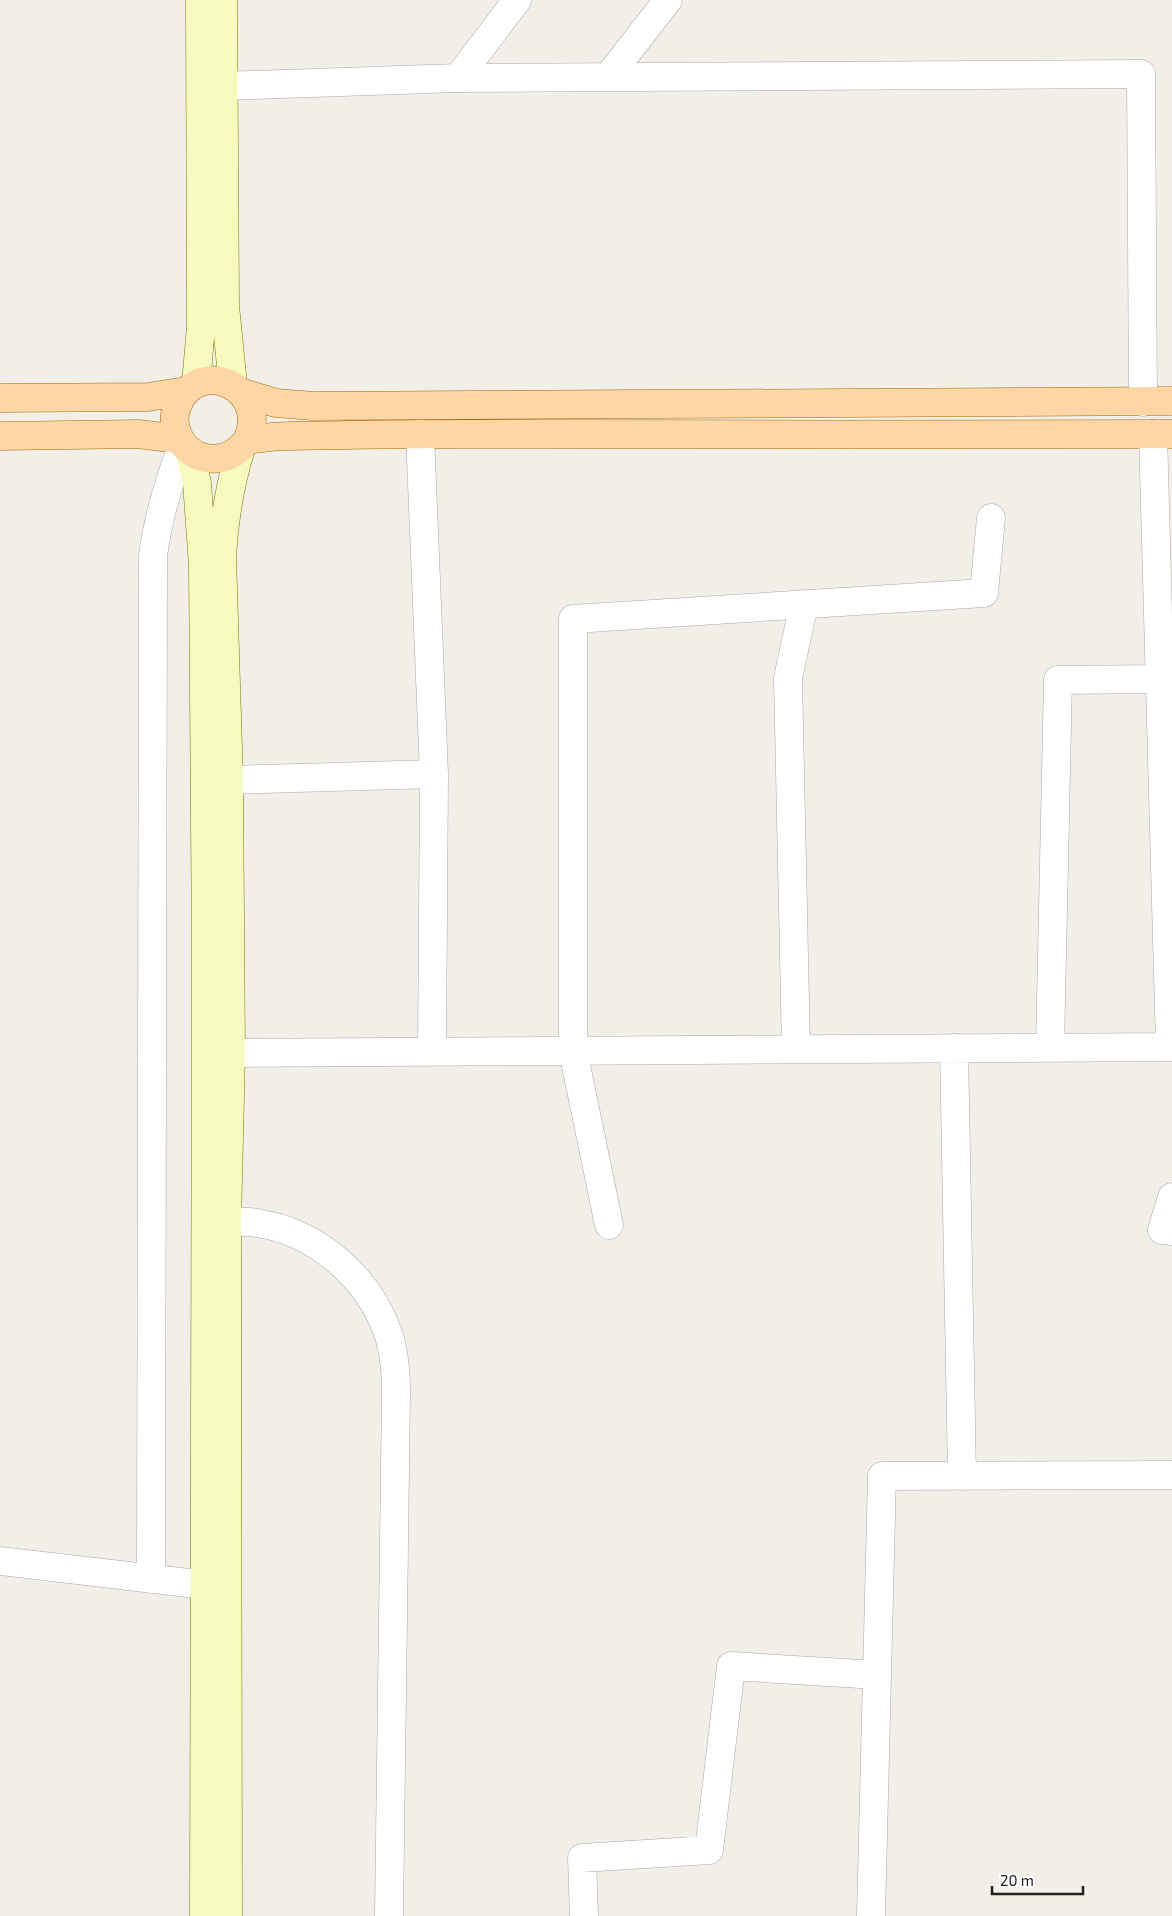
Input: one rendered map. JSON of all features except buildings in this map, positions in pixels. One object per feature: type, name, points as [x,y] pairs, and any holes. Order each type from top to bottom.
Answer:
[{"type":"main road","points":[[0,398],[148,397],[191,387],[209,380],[221,381],[276,403],[313,406],[1172,401]]},
{"type":"main road","points":[[184,445],[175,427],[174,414],[178,402],[191,387]]},
{"type":"main road","points":[[0,436],[138,434],[184,445],[202,458],[218,459],[234,453],[244,444],[252,429],[253,416],[250,404],[238,389]]},
{"type":"main road","points":[[244,444],[294,436],[420,434],[1162,434]]},
{"type":"street","points":[[191,387],[202,317],[200,0]]},
{"type":"street","points":[[222,0],[225,306],[238,389]]},
{"type":"street","points":[[458,78],[517,0]]},
{"type":"street","points":[[608,77],[668,0]]},
{"type":"street","points":[[223,86],[458,78],[1141,74],[1143,402]]},
{"type":"street","points":[[420,434],[434,774],[432,1052]]},
{"type":"street","points":[[231,1054],[1171,1047],[1160,679],[1162,434]]},
{"type":"street","points":[[228,1916],[227,1221],[231,1054],[229,780],[223,538],[227,501],[244,444]]},
{"type":"street","points":[[151,1579],[153,556],[156,528],[163,500],[184,445]]},
{"type":"street","points":[[184,445],[197,483],[203,565],[206,950],[204,1916]]},
{"type":"street","points":[[609,1225],[573,1051],[573,619],[984,593],[991,518]]},
{"type":"street","points":[[796,1049],[788,678],[804,604]]},
{"type":"street","points":[[1050,1048],[1058,680],[1160,679]]},
{"type":"street","points":[[229,780],[434,774]]},
{"type":"street","points":[[954,1048],[962,1476]]},
{"type":"street","points":[[1172,1197],[1162,1230],[1172,1231]]},
{"type":"street","points":[[227,1221],[257,1223],[286,1230],[314,1243],[338,1260],[359,1282],[376,1306],[388,1334],[395,1364],[389,1916]]},
{"type":"street","points":[[871,1916],[882,1476],[1172,1475]]},
{"type":"street","points":[[0,1561],[205,1585]]},
{"type":"street","points":[[584,1916],[582,1858],[709,1850],[731,1666],[877,1676]]}]
